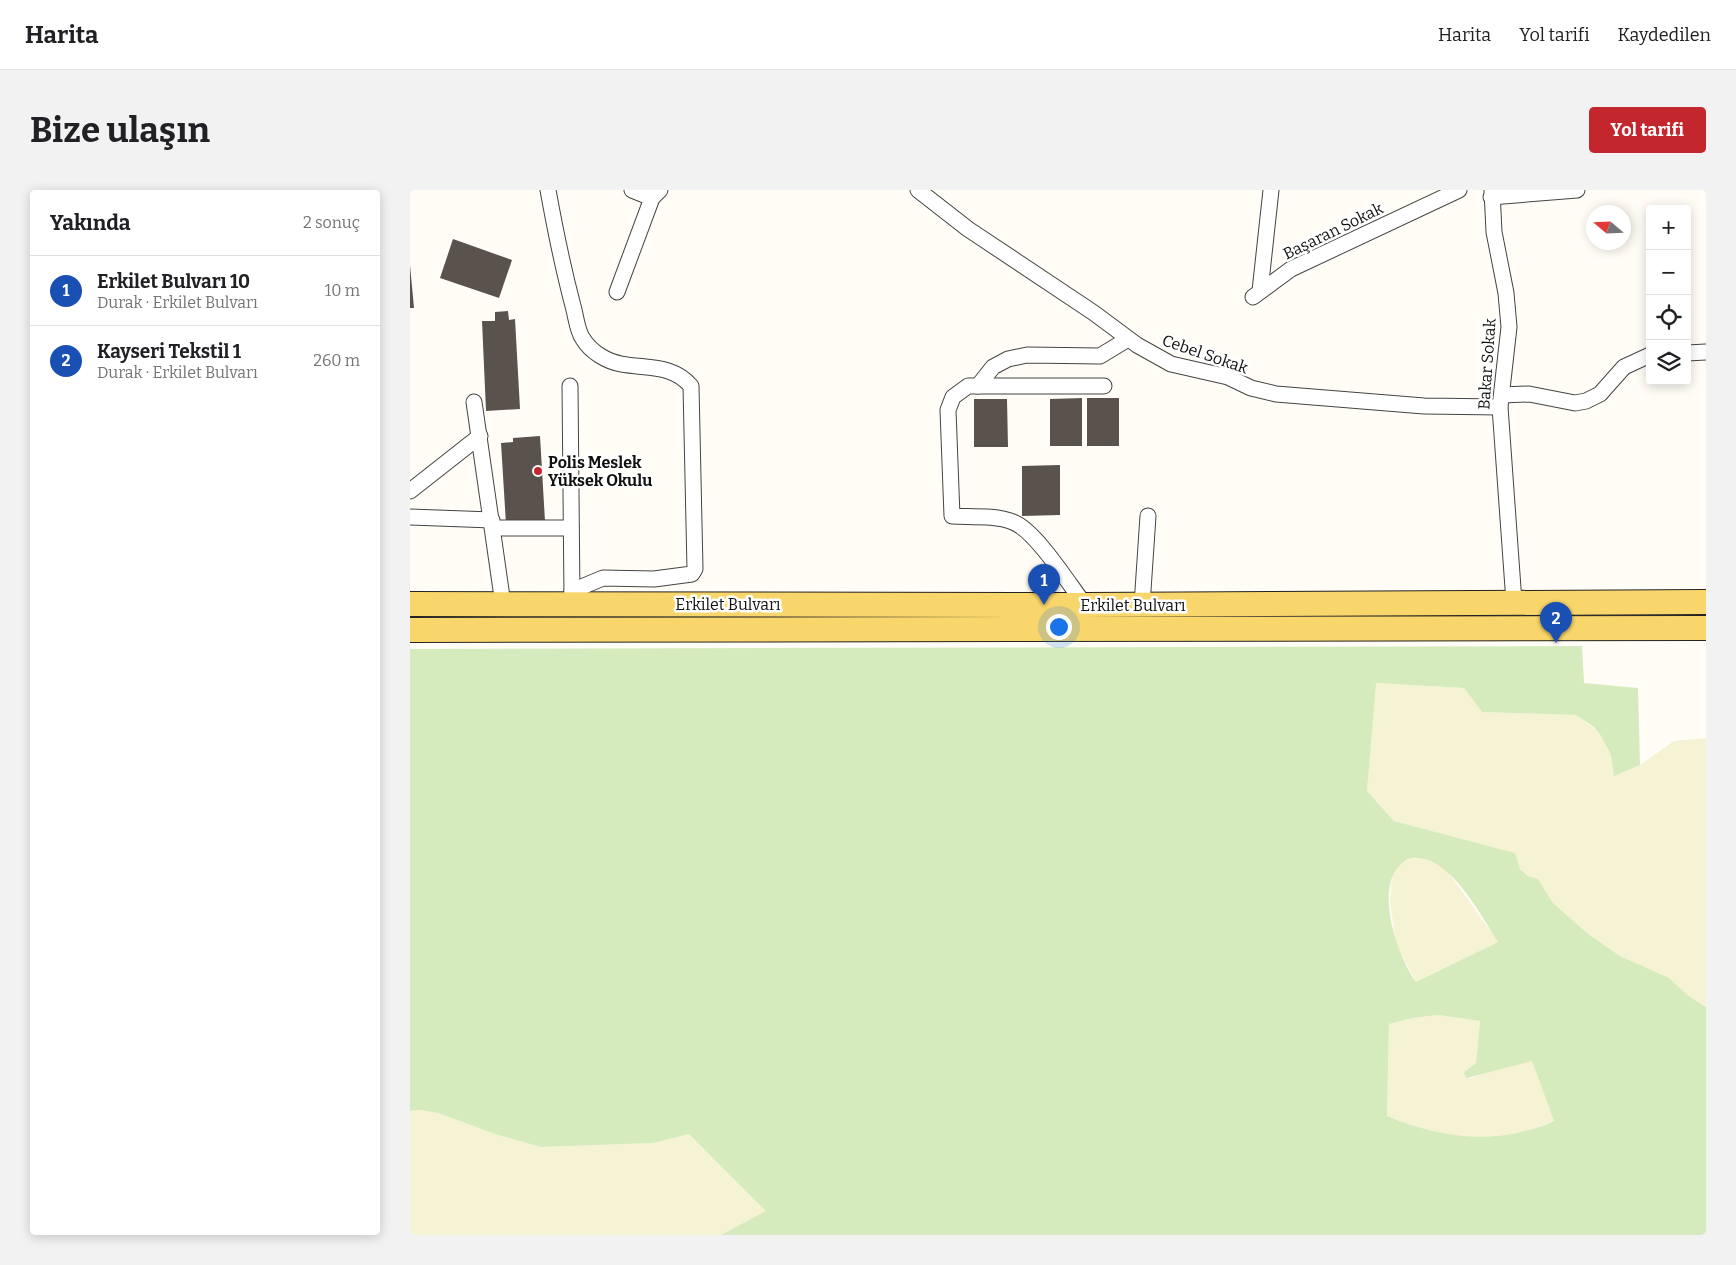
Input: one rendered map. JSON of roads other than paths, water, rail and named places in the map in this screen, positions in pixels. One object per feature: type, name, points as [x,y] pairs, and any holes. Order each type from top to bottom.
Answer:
[{"type":"main road","name":"Erkilet Bulvarı","points":[[410,604],[503,604],[572,598],[1085,606],[1706,602]]},
{"type":"main road","points":[[1650,601],[1652,628]]},
{"type":"main road","name":"Erkilet Bulvarı","points":[[410,630],[1706,628]]},
{"type":"street","points":[[548,190],[562,261],[582,338],[594,351],[610,360],[629,365],[668,369],[682,376],[692,386],[693,559],[695,569],[692,574],[654,579],[603,578],[572,598]]},
{"type":"street","points":[[617,292],[656,194],[632,190]]},
{"type":"street","name":"Cebel Sokak","points":[[918,190],[968,229],[1094,313],[1128,339],[1171,364],[1228,377],[1264,392],[1402,405],[1501,401],[1530,394],[1575,402],[1586,402],[1600,394],[1624,367],[1646,357]]},
{"type":"street","name":"Başaran Sokak","points":[[1271,190],[1257,294],[1291,269],[1459,190]]},
{"type":"street","points":[[1492,194],[1577,190]]},
{"type":"street","name":"Bakar Sokak","points":[[1492,194],[1510,326],[1501,401],[1514,602]]},
{"type":"street","points":[[978,386],[993,367],[1008,358],[1026,355],[1100,356],[1128,339]]},
{"type":"street","points":[[1691,353],[1706,352]]},
{"type":"street","points":[[570,386],[572,598]]},
{"type":"street","points":[[1085,606],[1034,537],[1019,525],[997,518],[952,516],[949,405],[953,397],[962,388],[978,386],[1104,386]]},
{"type":"street","points":[[474,402],[503,604]]},
{"type":"street","points":[[410,491],[480,436]]},
{"type":"street","points":[[1142,605],[1148,516]]},
{"type":"street","points":[[410,517],[571,528]]},
{"type":"place","name":"Polis Meslek Yüksek Okulu","points":[[538,471]]},
{"type":"place","name":"Erkilet Bulvarı 10","points":[[1044,605]]},
{"type":"place","name":"Kayseri Tekstil 1","points":[[1556,643]]}]
